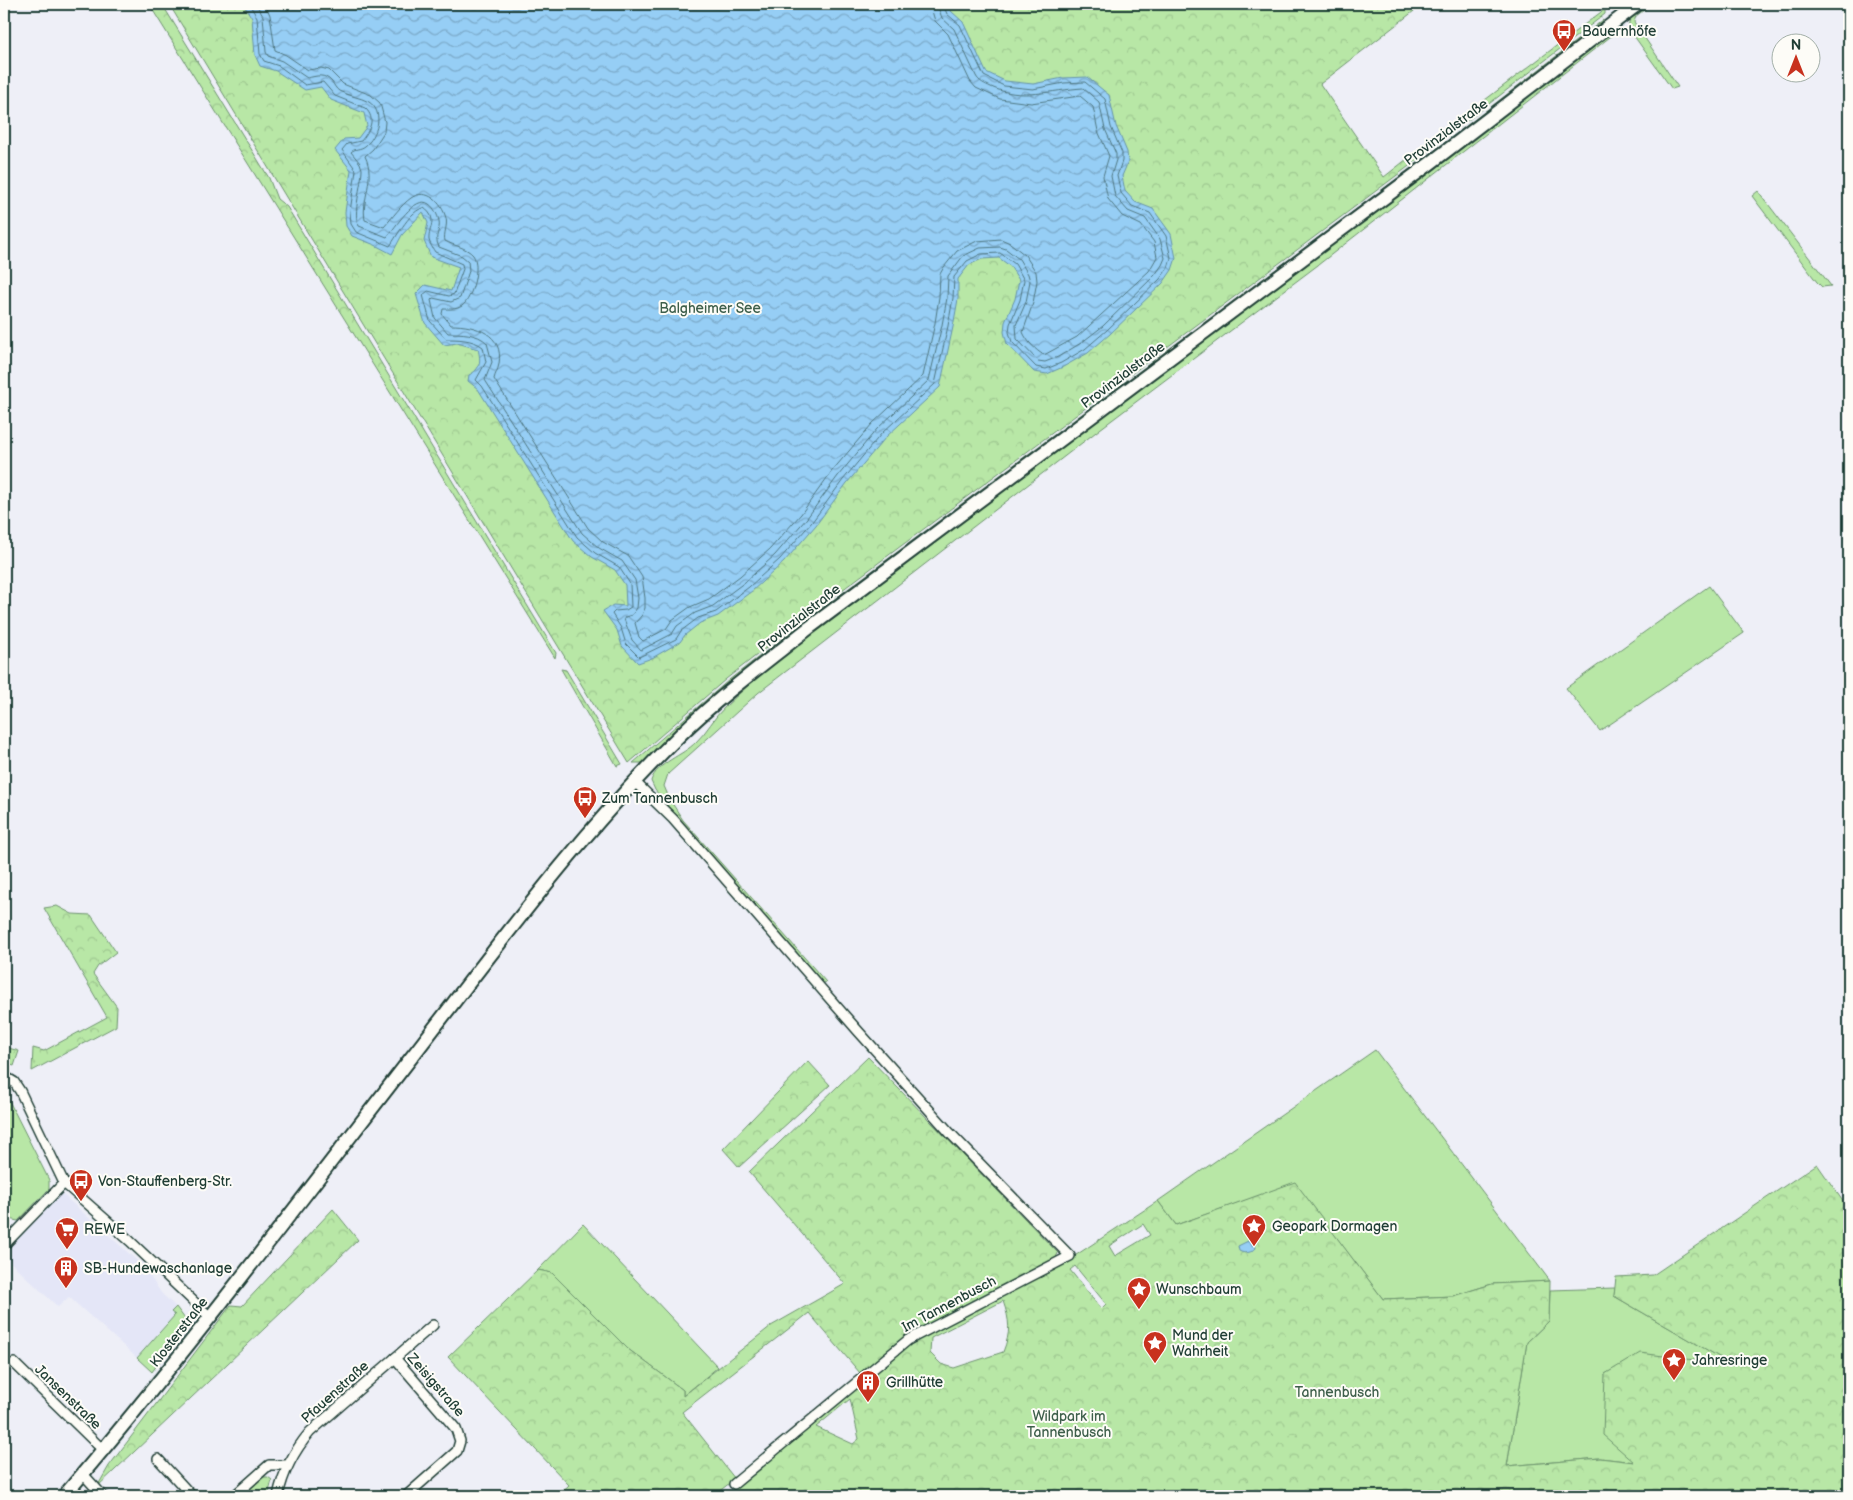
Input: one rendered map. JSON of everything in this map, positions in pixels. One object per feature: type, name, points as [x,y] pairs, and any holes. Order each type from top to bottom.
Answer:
[{"type":"main road","name":"Provinzialstraße","points":[[314,1184],[499,943],[595,826],[682,733],[764,663],[1428,165],[1638,4]]},
{"type":"main road","name":"Klosterstraße","points":[[64,1496],[104,1451],[314,1184]]},
{"type":"street","name":"Im Tannenbusch","points":[[635,782],[673,819],[950,1133],[1070,1256],[908,1340],[734,1484]]},
{"type":"street","points":[[4,1076],[10,1079],[20,1090],[64,1182],[130,1240],[210,1317]]},
{"type":"street","points":[[4,1245],[64,1182]]},
{"type":"street","name":"Pfauenstraße","points":[[278,1496],[288,1466],[300,1443],[310,1432],[433,1325]]},
{"type":"street","name":"Zeisigstraße","points":[[395,1358],[456,1429],[459,1436],[456,1451],[406,1496]]},
{"type":"street","name":"Jansenstraße","points":[[14,1363],[104,1451]]},
{"type":"street","points":[[158,1459],[192,1496]]},
{"type":"street","points":[[234,1496],[269,1465],[288,1466]]},
{"type":"street","points":[[83,1474],[103,1496]]},
{"type":"shaded area","points":[[58,1194],[62,1194],[142,1265],[162,1294],[176,1307],[172,1312],[175,1315],[137,1358],[69,1297],[58,1307],[4,1256],[4,1251]]},
{"type":"green space","points":[[149,4],[162,4],[269,178],[277,199],[287,207],[556,653],[555,658]]},
{"type":"green space","name":"Balgheimer See","points":[[169,4],[1423,4],[1320,84],[1384,177],[1416,152],[1420,158],[802,620],[726,679],[629,763]]},
{"type":"green space","points":[[1646,4],[1652,4],[1636,16],[1634,22],[1678,87],[1672,89],[1629,29],[1631,17]]},
{"type":"green space","points":[[1605,9],[1605,14],[1423,155],[1419,150]]},
{"type":"green space","points":[[1603,20],[1601,25],[1437,152],[1430,154]]},
{"type":"green space","points":[[1611,30],[1619,30],[1318,265],[1100,429],[758,693],[668,774],[664,786],[670,800],[683,820],[826,982],[822,984],[655,790],[651,781],[654,774],[664,764],[691,747],[725,707],[812,632]]},
{"type":"green space","points":[[1418,163],[1420,165],[673,734],[643,763],[633,763],[729,680],[805,621]]},
{"type":"green space","points":[[1758,191],[1831,286],[1822,287],[1817,282],[1752,196]]},
{"type":"green space","points":[[1709,586],[1744,633],[1600,731],[1566,688]]},
{"type":"green space","points":[[561,669],[566,670],[622,764],[617,766]]},
{"type":"green space","points":[[57,906],[72,914],[91,915],[116,952],[98,966],[93,974],[117,1007],[116,1026],[32,1071],[33,1048],[44,1051],[107,1017],[44,908]]},
{"type":"green space","points":[[4,1044],[5,1047],[19,1051],[14,1066],[4,1062]]},
{"type":"green space","points":[[1375,1050],[1550,1281],[1492,1284],[1453,1296],[1383,1299],[1295,1183],[1176,1225],[1158,1201]]},
{"type":"green space","points":[[868,1057],[1058,1253],[1055,1260],[903,1339],[860,1373],[809,1313],[682,1412],[735,1479],[713,1496],[557,1496],[569,1485],[448,1357],[538,1270],[552,1273],[628,1349],[683,1390],[683,1396],[771,1326],[845,1284],[749,1172]]},
{"type":"green space","points":[[808,1061],[830,1085],[739,1167],[723,1149]]},
{"type":"green space","points":[[4,1091],[49,1180],[49,1189],[18,1221],[4,1218]]},
{"type":"green space","name":"Tannenbusch","points":[[1817,1164],[1849,1210],[1849,1496],[725,1496],[911,1344],[1061,1265],[1158,1201],[1176,1225],[1295,1182],[1383,1299],[1453,1296],[1492,1284],[1550,1281],[1549,1321],[1527,1342],[1507,1466],[1600,1458],[1634,1462],[1603,1435],[1605,1374],[1640,1353],[1733,1365],[1614,1296],[1616,1277],[1653,1275]],"holes":[[[1143,1224],[1150,1235],[1115,1256],[1109,1246]],[[1075,1266],[1106,1304],[1101,1309],[1070,1270]],[[1003,1301],[1009,1326],[1003,1352],[954,1368],[941,1364],[930,1353],[931,1338]],[[850,1399],[859,1439],[853,1444],[816,1427]]]},
{"type":"green space","points":[[333,1209],[358,1240],[97,1487],[109,1466],[231,1305],[242,1306]]},
{"type":"green space","points":[[583,1224],[718,1367],[683,1396],[683,1390],[628,1349],[552,1273],[538,1270]]},
{"type":"green space","points":[[1615,1288],[1614,1296],[1735,1366],[1615,1369],[1605,1374],[1635,1462],[1600,1458],[1507,1466],[1527,1342],[1549,1321],[1550,1290]]},
{"type":"green space","points":[[176,1307],[185,1319],[185,1326],[152,1372],[137,1358],[175,1315],[171,1312]]},
{"type":"green space","points":[[263,1477],[268,1477],[272,1480],[268,1496],[256,1496],[250,1489]]},
{"type":"water","name":"Balgheimer See","points":[[243,4],[948,4],[951,11],[963,22],[986,72],[1005,81],[1033,84],[1063,78],[1087,77],[1109,95],[1116,126],[1127,152],[1128,162],[1122,176],[1125,191],[1135,202],[1153,209],[1171,234],[1176,258],[1172,270],[1163,283],[1110,334],[1088,353],[1047,374],[1034,372],[1007,344],[1004,332],[1005,322],[1015,299],[1019,280],[1010,266],[999,258],[982,259],[969,265],[958,279],[958,299],[940,387],[886,437],[784,562],[752,591],[718,616],[700,623],[685,635],[680,642],[652,658],[638,663],[622,646],[617,630],[603,611],[613,605],[626,606],[625,585],[615,570],[592,557],[573,541],[478,389],[468,381],[469,375],[476,370],[479,364],[478,349],[457,343],[444,345],[425,323],[416,294],[425,285],[451,291],[459,267],[431,257],[424,241],[428,223],[423,212],[402,235],[392,254],[352,236],[346,226],[345,212],[351,170],[335,150],[344,139],[358,138],[367,126],[364,113],[331,100],[321,87],[305,90],[276,71],[260,66],[255,55],[252,18]]},
{"type":"water","points":[[1250,1240],[1254,1241],[1256,1248],[1254,1250],[1248,1253],[1239,1251],[1238,1246]]},
{"type":"place","name":"Bauernhöfe","points":[[1564,52]]},
{"type":"place","name":"Zum Tannenbusch","points":[[585,819]]},
{"type":"place","name":"Von-Stauffenberg-Str.","points":[[81,1202]]},
{"type":"place","name":"Geopark Dormagen","points":[[1254,1247]]},
{"type":"place","name":"REWE","points":[[67,1250]]},
{"type":"place","name":"SB-Hundewaschanlage","points":[[66,1289]]},
{"type":"place","name":"Wunschbaum","points":[[1139,1310]]},
{"type":"place","name":"Mund der Wahrheit","points":[[1155,1364]]},
{"type":"place","name":"Jahresringe","points":[[1674,1381]]},
{"type":"place","name":"Grillhütte","points":[[868,1403]]},
{"type":"park label","name":"Wildpark im Tannenbusch","points":[[1069,1424]]}]
